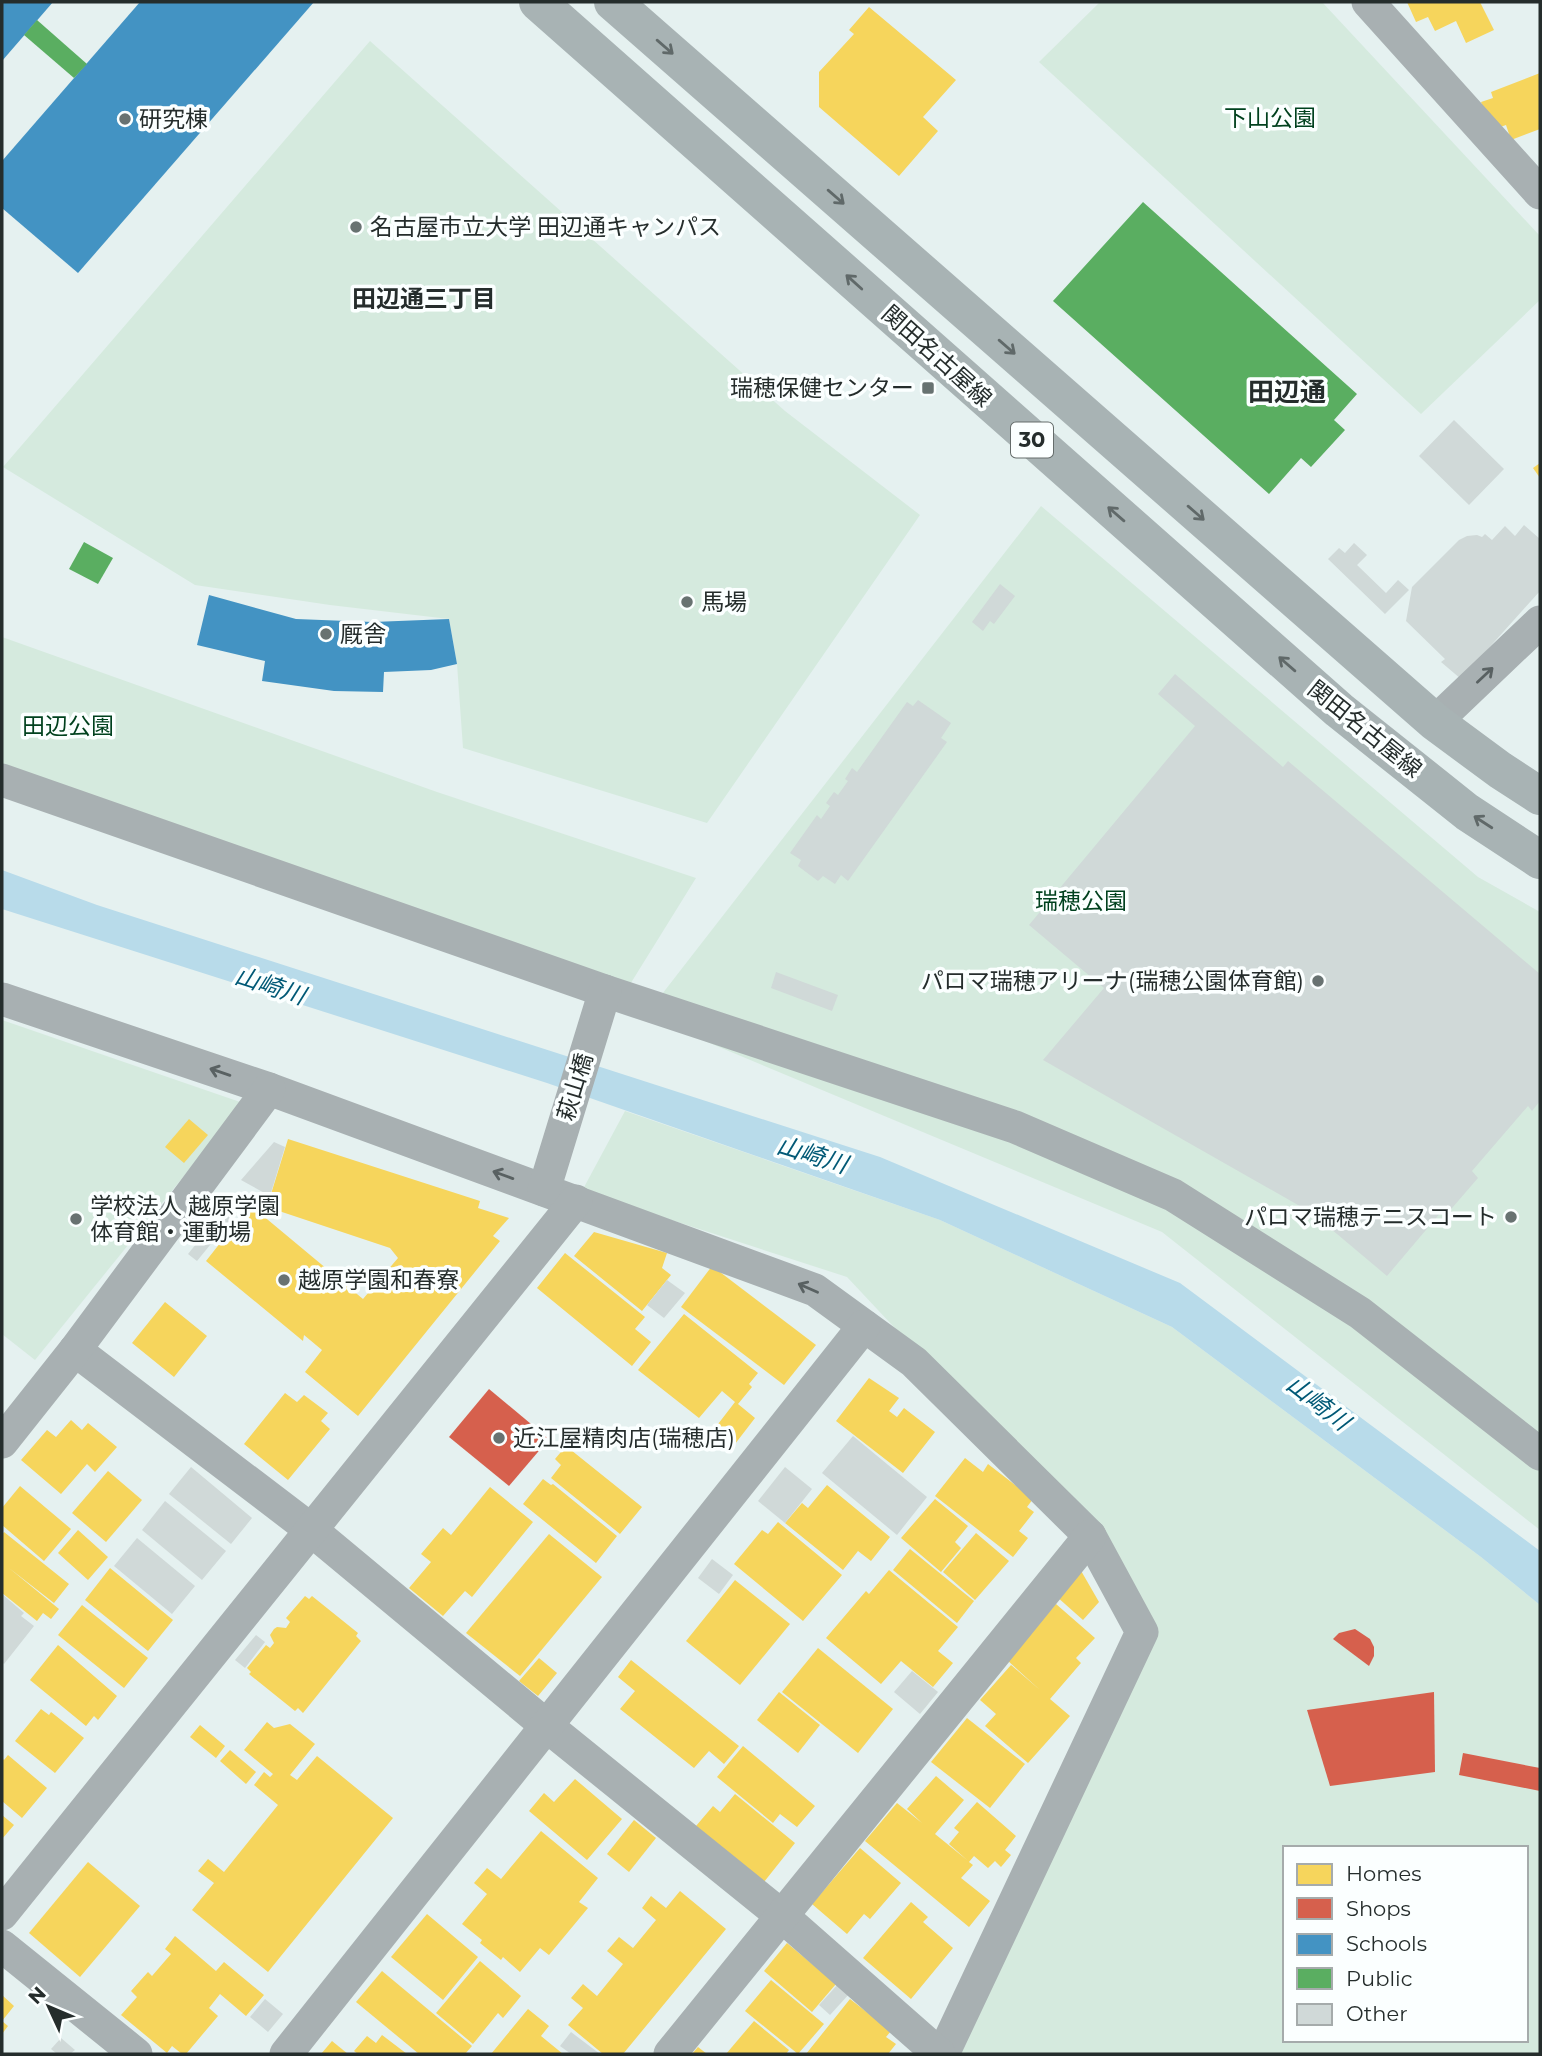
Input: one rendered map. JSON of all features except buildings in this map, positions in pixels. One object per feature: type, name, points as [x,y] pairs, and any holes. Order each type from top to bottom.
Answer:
[{"type":"main road","name":"関田名古屋線","points":[[538,2],[1339,710],[1467,811],[1540,860]]},
{"type":"main road","name":"30","points":[[613,2],[1435,722],[1540,796]]},
{"type":"street","points":[[1368,2],[1540,193]]},
{"type":"street","points":[[1435,722],[1540,622]]},
{"type":"street","points":[[2,780],[601,1003],[1015,1127],[1172,1195],[1360,1313],[1540,1454]]},
{"type":"street","points":[[2,999],[269,1089],[549,1175],[576,1201],[815,1290],[914,1362],[1090,1536],[1142,1632],[941,2054],[782,1916],[548,1727],[310,1529],[75,1350]]},
{"type":"street","name":"萩山橋","points":[[549,1175],[601,1003]]},
{"type":"street","points":[[2,1442],[75,1350],[269,1089]]},
{"type":"street","points":[[2,1914],[576,1201]]},
{"type":"street","points":[[286,2054],[864,1326]]},
{"type":"street","points":[[670,2054],[1090,1536]]},
{"type":"street","points":[[2,1946],[136,2054]]},
{"type":"green space","name":"下山公園","points":[[1100,2],[1322,2],[1540,236],[1540,300],[1421,414],[1039,62]]},
{"type":"green space","points":[[370,41],[785,411],[920,515],[707,823],[463,748],[457,664],[449,619],[195,585],[3,467]]},
{"type":"green space","name":"瑞穂公園","points":[[1041,506],[1478,877],[1540,912],[1540,1530],[1162,1232],[645,1016]]},
{"type":"green space","name":"田辺公園","points":[[2,637],[437,792],[696,878],[629,986],[2,768]]},
{"type":"green space","name":"学校法人 越原学園 体育館・運動場","points":[[2,1020],[243,1103],[35,1360],[2,1334]]},
{"type":"green space","points":[[625,1111],[940,1220],[1172,1327],[1481,1557],[1540,1605],[1540,2054],[943,2054],[1141,1632],[1090,1536],[847,1277],[582,1191]]},
{"type":"water","name":"山崎川","points":[[2,870],[97,905],[880,1157],[1180,1283],[1540,1551],[1540,1605],[1481,1557],[1172,1327],[940,1220],[547,1083],[2,909]]},
{"type":"place","name":"研究棟","points":[[125,119]]},
{"type":"place","name":"名古屋市立大学 田辺通キャンパス","points":[[356,227]]},
{"type":"place","name":"瑞穂保健センター","points":[[928,388]]},
{"type":"place","name":"馬場","points":[[687,602]]},
{"type":"place","name":"厩舎","points":[[326,634]]},
{"type":"place","name":"パロマ瑞穂アリーナ(瑞穂公園体育館)","points":[[1318,981]]},
{"type":"place","name":"パロマ瑞穂テニスコート","points":[[1511,1217]]},
{"type":"place","name":"学校法人 越原学園 体育館・運動場","points":[[76,1219]]},
{"type":"place","name":"越原学園和春寮","points":[[284,1280]]},
{"type":"place","name":"近江屋精肉店(瑞穂店)","points":[[499,1438]]},
{"type":"district","name":"田辺通三丁目","points":[[424,299]]},
{"type":"district","name":"田辺通","points":[[1287,392]]}]
